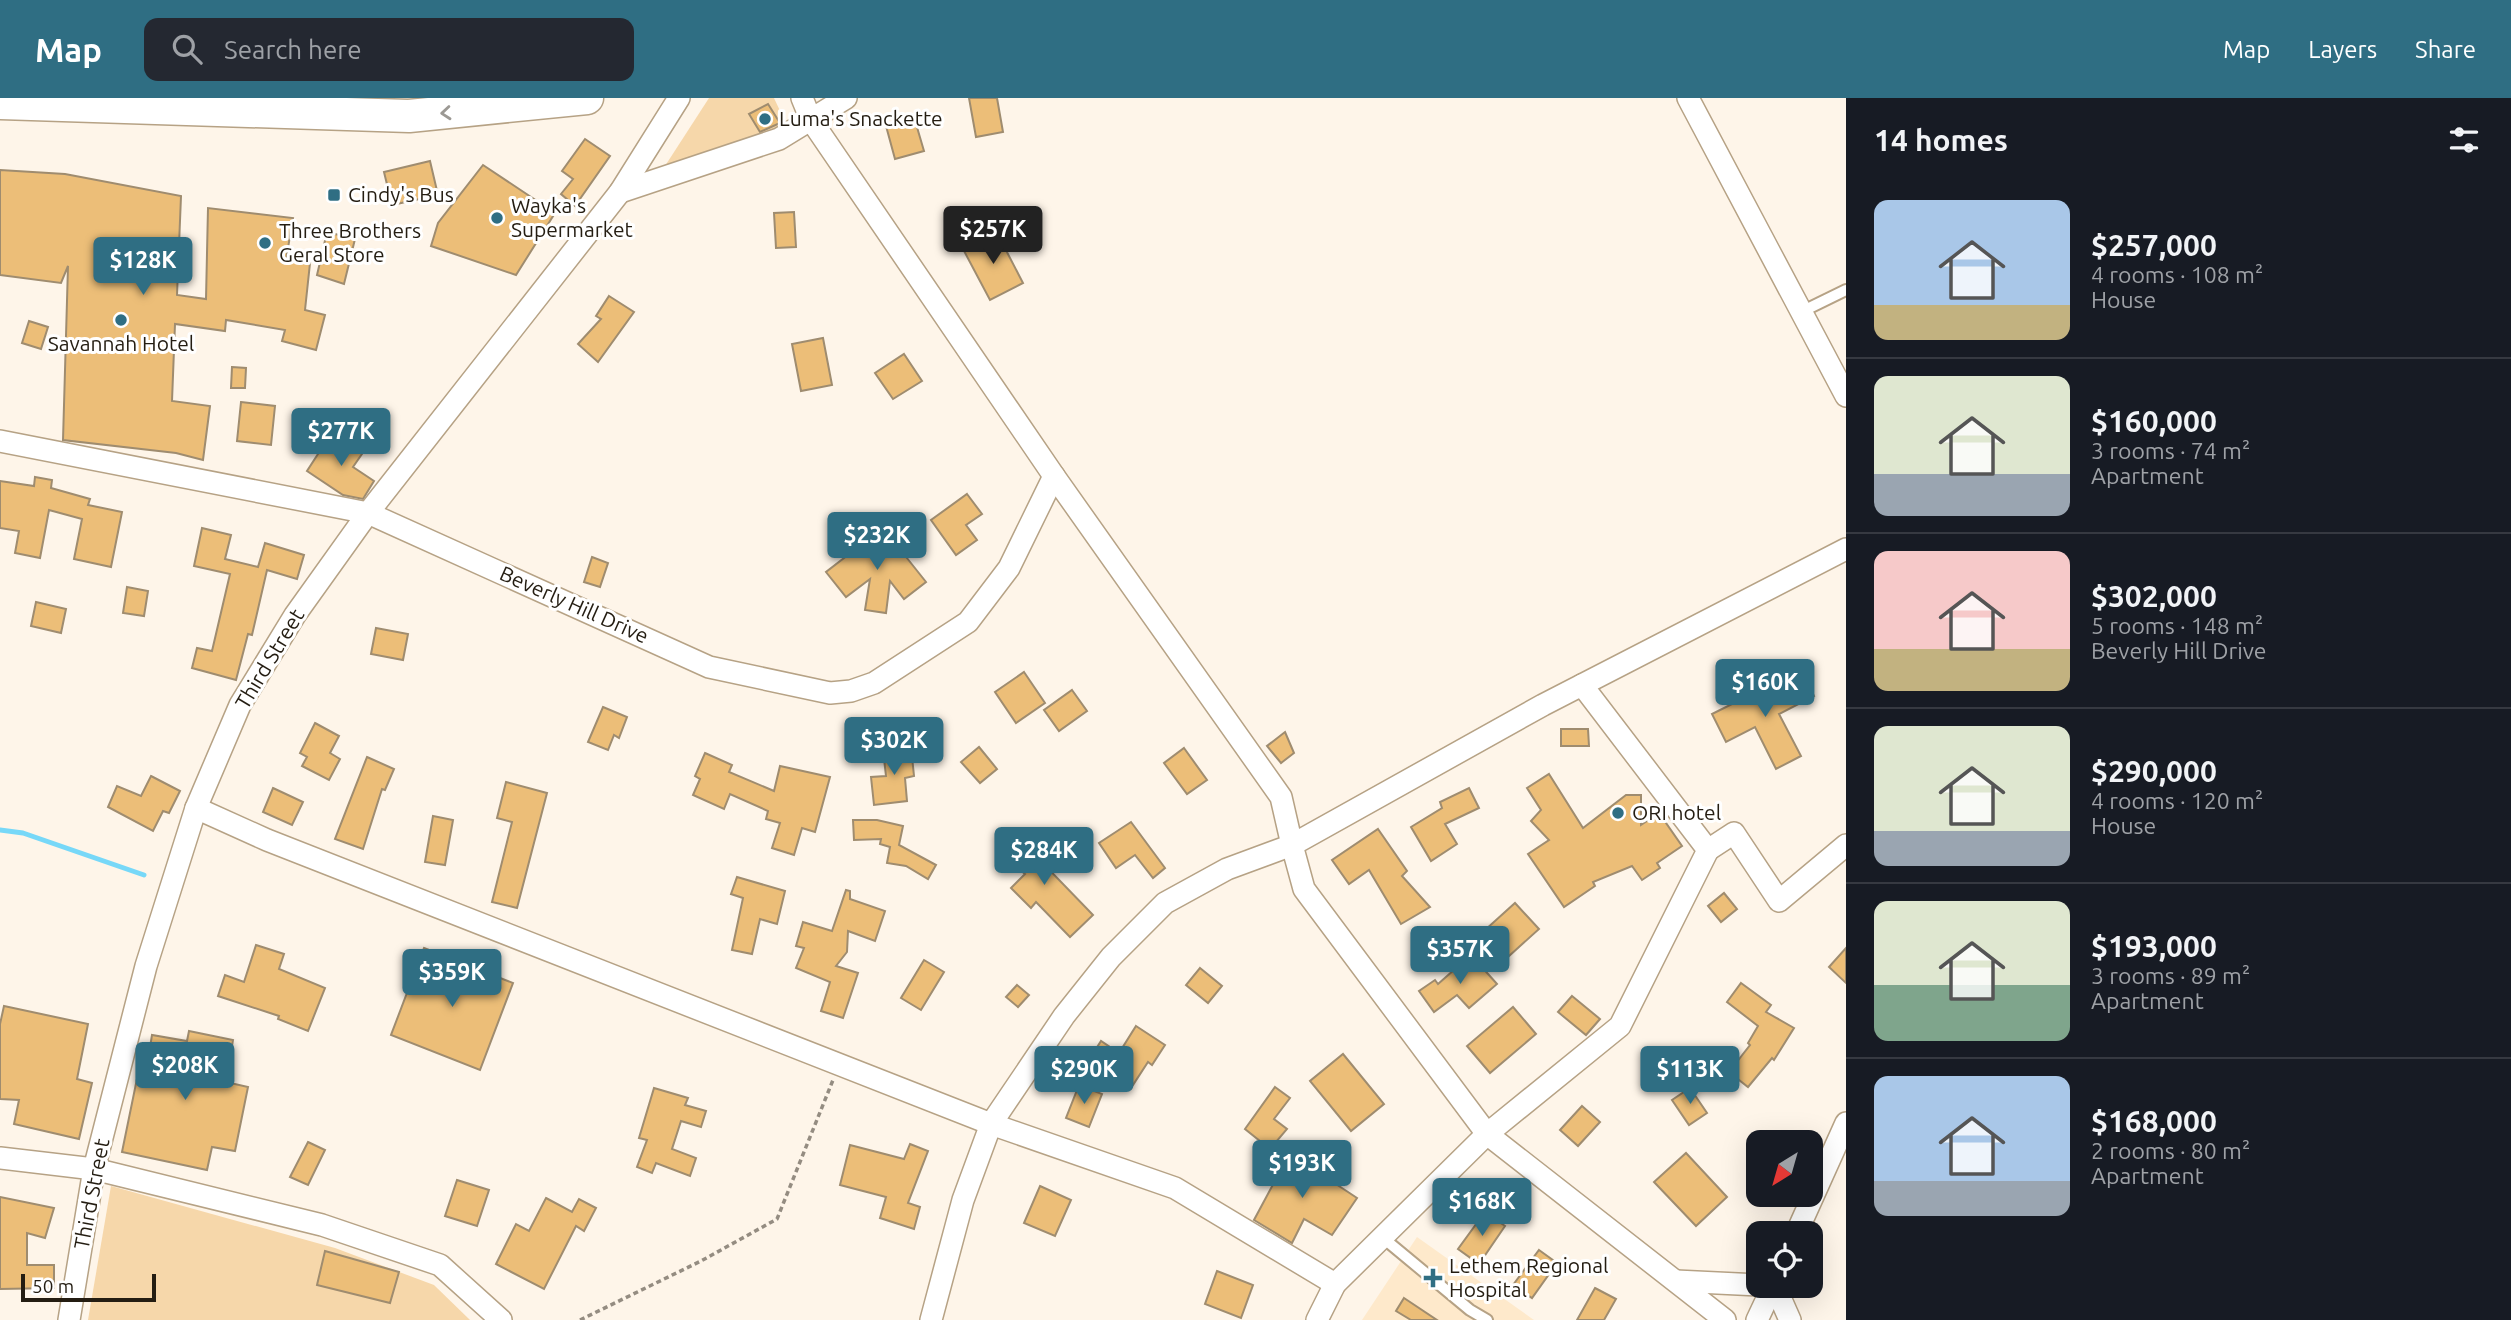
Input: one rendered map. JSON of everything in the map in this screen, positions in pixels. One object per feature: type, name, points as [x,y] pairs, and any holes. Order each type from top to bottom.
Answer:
[{"type":"street","points":[[0,103],[409,116],[587,98]]},
{"type":"street","name":"Third Street","points":[[69,1320],[94,1169],[146,965],[196,808],[240,705],[295,615],[368,513],[620,192],[679,98]]},
{"type":"street","points":[[802,98],[811,120],[1054,476],[1281,797],[1304,889],[1488,1134],[1725,1320]]},
{"type":"street","points":[[620,192],[779,139],[846,98]]},
{"type":"street","points":[[1688,98],[1846,396]]},
{"type":"street","name":"Beverly Hill Drive","points":[[0,441],[368,513],[709,667],[830,692],[850,691],[874,683],[968,622],[1009,568],[1054,476]]},
{"type":"street","points":[[931,1320],[963,1200],[990,1124],[1064,1016],[1111,957],[1165,903],[1227,869],[1292,845],[1582,685],[1846,549]]},
{"type":"street","points":[[1582,685],[1708,850]]},
{"type":"street","points":[[196,808],[267,841],[990,1124],[1175,1188],[1335,1284]]},
{"type":"street","points":[[1317,1320],[1335,1284],[1488,1134],[1620,1026],[1708,850],[1734,833],[1779,901],[1846,845]]},
{"type":"street","points":[[1802,1221],[1846,1123]]},
{"type":"street","points":[[0,1158],[94,1169],[322,1225],[440,1265],[501,1320]]},
{"type":"street","points":[[1674,1281],[1746,1284]]},
{"type":"street","points":[[1757,1320],[1768,1298]]},
{"type":"street","points":[[1780,1298],[1790,1320]]},
{"type":"lane","points":[[1801,312],[1846,290]]},
{"type":"lane","points":[[1382,1237],[1467,1315],[1487,1320]]},
{"type":"path","points":[[580,1320],[701,1261],[777,1219],[839,1065]]},
{"type":"shaded area","points":[[709,98],[774,98],[788,128],[665,166]]},
{"type":"shaded area","points":[[111,1186],[335,1248],[434,1285],[470,1320],[88,1320]]},
{"type":"shaded area","name":"Lethem Regional Hospital","points":[[1417,1237],[1534,1320],[1362,1320]]},
{"type":"building","points":[[969,98],[997,98],[1003,132],[976,137]]},
{"type":"building","name":"Luma's Snackette","points":[[768,104],[780,123],[760,132],[749,114]]},
{"type":"building","points":[[914,117],[924,151],[895,159],[886,126]]},
{"type":"building","points":[[585,139],[610,156],[575,206],[561,194],[573,179],[562,171]]},
{"type":"building","points":[[430,161],[438,195],[392,205],[384,172]]},
{"type":"building","name":"Wayka's Supermarket","points":[[483,165],[555,213],[516,275],[431,246],[438,223]]},
{"type":"building","points":[[0,170],[65,174],[181,196],[177,295],[206,299],[208,208],[293,218],[286,260],[310,263],[305,310],[325,315],[316,350],[282,341],[285,330],[226,320],[225,331],[175,324],[172,401],[210,406],[203,460],[176,453],[63,440],[68,266],[61,283],[0,275]]},
{"type":"building","points":[[794,212],[796,247],[776,248],[774,213]]},
{"type":"building","points":[[996,231],[1023,283],[990,300],[963,249]]},
{"type":"building","points":[[327,232],[355,239],[344,284],[317,275]]},
{"type":"building","points":[[609,296],[634,312],[598,362],[578,344],[601,319],[596,316]]},
{"type":"building","points":[[29,321],[48,327],[41,349],[22,343]]},
{"type":"building","points":[[823,338],[832,385],[801,391],[792,344]]},
{"type":"building","points":[[904,354],[922,381],[893,399],[875,373]]},
{"type":"building","points":[[232,367],[246,368],[245,388],[231,388]]},
{"type":"building","points":[[241,402],[275,406],[271,445],[237,441]]},
{"type":"building","points":[[333,431],[364,451],[353,467],[374,481],[363,499],[343,495],[307,471]]},
{"type":"building","points":[[35,477],[52,480],[51,488],[90,499],[88,505],[122,512],[111,567],[74,559],[82,519],[49,510],[40,558],[15,553],[19,531],[0,528],[0,481],[34,486]]},
{"type":"building","points":[[967,494],[982,514],[966,525],[977,540],[956,555],[931,520]]},
{"type":"building","points":[[202,528],[231,535],[225,559],[258,567],[265,543],[304,555],[297,579],[267,570],[252,635],[248,634],[236,680],[192,668],[197,648],[212,651],[230,574],[194,566]]},
{"type":"building","points":[[883,528],[926,582],[904,599],[890,581],[886,613],[865,610],[870,579],[846,597],[826,572]]},
{"type":"building","points":[[592,557],[608,563],[600,587],[584,582]]},
{"type":"building","points":[[127,587],[148,591],[144,616],[123,613]]},
{"type":"building","points":[[36,602],[66,609],[61,633],[31,626]]},
{"type":"building","points":[[376,628],[408,634],[403,660],[371,654]]},
{"type":"building","points":[[1024,672],[1045,703],[1016,723],[995,692]]},
{"type":"building","points":[[1778,681],[1784,693],[1807,681],[1814,696],[1779,714],[1801,756],[1776,769],[1755,727],[1726,742],[1712,714]]},
{"type":"building","points":[[1072,690],[1087,711],[1059,731],[1044,710]]},
{"type":"building","points":[[603,707],[627,717],[619,738],[614,735],[608,750],[588,742]]},
{"type":"building","points":[[315,723],[339,736],[330,753],[340,759],[329,780],[302,766],[307,757],[300,753]]},
{"type":"building","points":[[1561,729],[1588,729],[1589,746],[1561,746]]},
{"type":"building","points":[[1285,732],[1294,753],[1281,763],[1267,746]]},
{"type":"building","points":[[911,747],[914,776],[905,778],[907,801],[874,805],[871,777],[886,776],[883,750]]},
{"type":"building","points":[[979,747],[997,769],[980,783],[961,762]]},
{"type":"building","points":[[1184,748],[1207,780],[1187,794],[1164,763]]},
{"type":"building","points":[[705,753],[732,765],[729,772],[774,791],[780,766],[830,777],[815,832],[802,828],[794,855],[772,848],[780,823],[766,819],[768,811],[730,794],[724,809],[693,795],[700,779],[695,776]]},
{"type":"building","points":[[367,757],[394,769],[385,790],[382,789],[363,849],[335,839]]},
{"type":"building","points":[[1549,774],[1583,828],[1626,795],[1641,795],[1641,825],[1659,813],[1682,846],[1657,863],[1660,868],[1642,880],[1632,866],[1593,882],[1595,886],[1564,907],[1528,854],[1549,840],[1531,821],[1541,810],[1527,788]]},
{"type":"building","points":[[151,776],[180,791],[169,813],[163,811],[153,831],[108,807],[117,786],[141,796]]},
{"type":"building","points":[[506,782],[547,793],[517,908],[492,902],[512,822],[497,818]]},
{"type":"building","points":[[273,788],[303,802],[292,825],[263,812]]},
{"type":"building","points":[[1469,788],[1479,808],[1445,824],[1457,844],[1431,861],[1411,827],[1442,808],[1440,802]]},
{"type":"building","points":[[433,816],[453,820],[445,865],[425,862]]},
{"type":"building","points":[[853,820],[877,820],[903,826],[899,845],[936,865],[928,879],[906,866],[887,863],[890,847],[880,844],[881,839],[854,840]]},
{"type":"building","points":[[1131,822],[1165,868],[1153,878],[1135,855],[1116,868],[1099,843]]},
{"type":"building","points":[[1378,829],[1407,871],[1402,876],[1430,907],[1401,924],[1369,870],[1349,884],[1332,860]]},
{"type":"building","points":[[1019,831],[1037,846],[1032,852],[1093,915],[1070,937],[1036,902],[1031,908],[1011,888],[1025,874],[1000,853]]},
{"type":"building","points":[[737,877],[785,891],[777,924],[760,919],[752,954],[732,950],[743,898],[731,894]]},
{"type":"building","points":[[846,890],[850,891],[850,899],[885,911],[875,941],[848,931],[847,952],[836,966],[858,973],[843,1018],[821,1011],[830,982],[796,968],[804,948],[796,946],[803,922],[832,931]]},
{"type":"building","points":[[1724,893],[1737,909],[1721,922],[1708,906]]},
{"type":"building","points":[[1515,903],[1539,929],[1509,956],[1485,930]]},
{"type":"building","points":[[256,945],[284,954],[279,969],[325,988],[308,1031],[278,1019],[279,1016],[218,996],[225,975],[244,982]]},
{"type":"building","points":[[424,948],[513,983],[480,1070],[391,1035]]},
{"type":"building","points":[[1846,948],[1846,983],[1829,967]]},
{"type":"building","points":[[1471,955],[1497,984],[1469,1008],[1457,995],[1434,1012],[1419,991],[1435,980],[1438,984]]},
{"type":"building","points":[[924,960],[944,972],[921,1010],[901,998]]},
{"type":"building","points":[[1200,968],[1222,986],[1208,1003],[1186,985]]},
{"type":"building","points":[[1741,983],[1771,1005],[1766,1012],[1794,1028],[1774,1060],[1772,1058],[1748,1087],[1729,1072],[1750,1045],[1748,1043],[1758,1026],[1727,1002]]},
{"type":"building","points":[[1017,985],[1029,995],[1018,1007],[1006,997]]},
{"type":"building","points":[[1572,996],[1600,1019],[1586,1035],[1558,1012]]},
{"type":"building","points":[[4,1006],[88,1024],[77,1079],[92,1083],[79,1139],[14,1124],[19,1100],[0,1099],[0,1024]]},
{"type":"building","points":[[1513,1007],[1536,1034],[1490,1073],[1467,1046]]},
{"type":"building","points":[[1136,1026],[1165,1045],[1152,1065],[1148,1062],[1131,1088],[1089,1060],[1101,1041],[1119,1053]]},
{"type":"building","points":[[189,1031],[233,1040],[226,1082],[248,1087],[235,1151],[212,1147],[207,1170],[122,1152],[140,1064],[147,1066],[152,1035],[187,1041]]},
{"type":"building","points":[[1343,1054],[1384,1104],[1351,1131],[1310,1081]]},
{"type":"building","points":[[1079,1085],[1102,1094],[1089,1127],[1066,1118]]},
{"type":"building","points":[[1275,1087],[1290,1098],[1274,1119],[1287,1129],[1270,1149],[1245,1129]]},
{"type":"building","points":[[654,1088],[688,1098],[685,1105],[706,1111],[701,1127],[681,1121],[672,1149],[696,1158],[690,1176],[656,1163],[652,1173],[637,1167],[647,1140],[639,1138]]},
{"type":"building","points":[[1690,1088],[1707,1113],[1689,1125],[1672,1100]]},
{"type":"building","points":[[1582,1106],[1600,1122],[1578,1146],[1560,1130]]},
{"type":"building","points":[[308,1142],[325,1150],[308,1185],[290,1177]]},
{"type":"building","points":[[910,1144],[928,1151],[908,1203],[920,1207],[914,1229],[880,1218],[886,1197],[840,1185],[850,1145],[904,1159]]},
{"type":"building","points":[[1286,1151],[1357,1198],[1332,1235],[1304,1219],[1292,1243],[1254,1220],[1276,1179],[1270,1175]]},
{"type":"building","points":[[1686,1153],[1727,1197],[1696,1226],[1654,1182]]},
{"type":"building","points":[[457,1180],[489,1190],[477,1226],[445,1216]]},
{"type":"building","points":[[1040,1186],[1071,1200],[1055,1236],[1024,1223]]},
{"type":"building","points":[[0,1197],[54,1208],[45,1238],[27,1233],[27,1265],[54,1265],[54,1288],[0,1289]]},
{"type":"building","points":[[546,1198],[572,1212],[579,1199],[596,1208],[584,1231],[576,1226],[544,1289],[496,1264],[516,1224],[529,1231]]},
{"type":"building","points":[[1485,1212],[1505,1226],[1479,1264],[1458,1249]]},
{"type":"building","points":[[1539,1250],[1557,1263],[1532,1298],[1513,1285]]},
{"type":"building","points":[[325,1251],[399,1272],[390,1303],[317,1285]]},
{"type":"building","points":[[1217,1271],[1253,1285],[1241,1318],[1205,1304]]},
{"type":"building","points":[[1595,1288],[1616,1299],[1604,1320],[1577,1320]]},
{"type":"building","points":[[1404,1298],[1437,1320],[1411,1320],[1396,1311]]},
{"type":"waterway","points":[[0,830],[23,833],[144,875]]},
{"type":"place","name":"Luma's Snackette","points":[[765,119]]},
{"type":"place","name":"Cindy's Bus","points":[[334,195]]},
{"type":"place","name":"Wayka's Supermarket","points":[[497,218]]},
{"type":"place","name":"Three Brothers Geral Store","points":[[265,243]]},
{"type":"place","name":"Savannah Hotel","points":[[121,320]]},
{"type":"place","name":"ORI hotel","points":[[1618,813]]},
{"type":"place","name":"Lethem Regional Hospital","points":[[1433,1278]]}]
